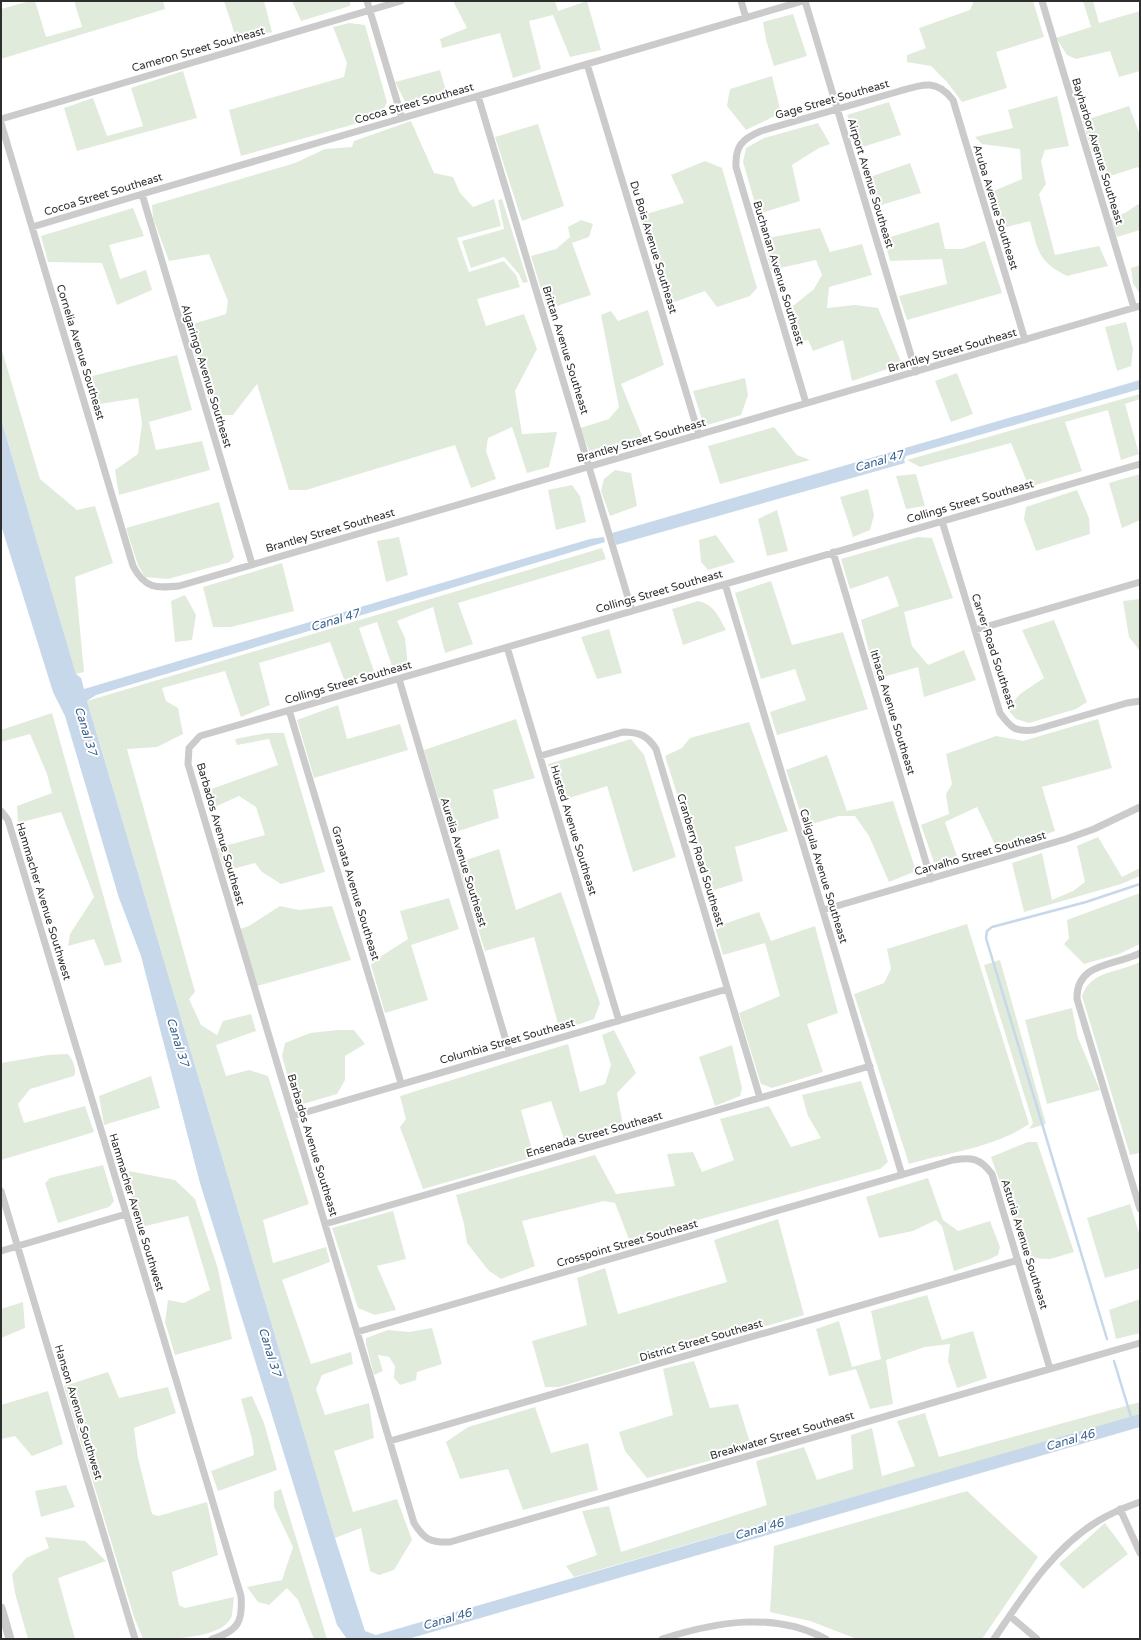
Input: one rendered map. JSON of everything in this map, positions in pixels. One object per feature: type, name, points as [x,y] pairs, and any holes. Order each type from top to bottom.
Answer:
[{"type":"street","points":[[368,1],[402,118]]},
{"type":"street","name":"Cameron Street Southeast","points":[[1,119],[400,1]]},
{"type":"street","points":[[741,1],[746,18]]},
{"type":"street","name":"Cocoa Street Southeast","points":[[32,228],[142,194],[804,1]]},
{"type":"street","name":"Airport Avenue Southeast","points":[[804,1],[916,372]]},
{"type":"street","name":"Bayharbor Avenue Southeast","points":[[1042,1],[1137,307]]},
{"type":"street","name":"Du Bois Avenue Southeast","points":[[587,64],[699,435]]},
{"type":"street","name":"Gage Street Southeast","points":[[737,149],[747,137],[761,131],[917,86],[939,86]]},
{"type":"street","name":"Aruba Avenue Southeast","points":[[939,86],[953,100],[1025,340]]},
{"type":"street","name":"Brittan Avenue Southeast","points":[[478,96],[632,611]]},
{"type":"street","name":"Cornelia Avenue Southeast","points":[[1,123],[133,566],[140,578],[147,583]]},
{"type":"street","name":"Buchanan Avenue Southeast","points":[[737,149],[736,167],[806,403]]},
{"type":"street","name":"Algaringo Avenue Southeast","points":[[142,194],[252,564]]},
{"type":"street","name":"Brantley Street Southeast","points":[[147,583],[159,588],[179,586],[1137,307]]},
{"type":"street","name":"Collings Street Southeast","points":[[189,748],[200,736],[1140,464]]},
{"type":"street","name":"Carver Road Southeast","points":[[942,521],[1000,712],[1009,725],[1022,731],[1034,730],[1128,703],[1140,701]]},
{"type":"street","name":"Ithaca Avenue Southeast","points":[[833,552],[931,879]]},
{"type":"street","points":[[975,630],[1140,582]]},
{"type":"street","name":"Caligula Avenue Southeast","points":[[725,584],[902,1175]]},
{"type":"street","name":"Husted Avenue Southeast","points":[[507,647],[618,1021]]},
{"type":"street","name":"Aurelia Avenue Southeast","points":[[398,679],[509,1051]]},
{"type":"street","name":"Granata Avenue Southeast","points":[[290,710],[401,1083]]},
{"type":"street","name":"Cranberry Road Southeast","points":[[540,756],[623,732],[636,732],[646,736],[656,749],[760,1098]]},
{"type":"street","name":"Barbados Avenue Southeast","points":[[189,748],[188,764],[414,1522],[421,1535],[430,1540]]},
{"type":"street","name":"Carvalho Street Southeast","points":[[823,910],[1066,840],[1094,829],[1140,807]]},
{"type":"street","name":"Hammacher Avenue Southwest","points":[[1,811],[8,820],[241,1596],[242,1612],[239,1621],[223,1636],[212,1639]]},
{"type":"street","points":[[1140,953],[1092,969],[1077,989],[1077,999],[1140,1209]]},
{"type":"street","name":"Columbia Street Southeast","points":[[292,1116],[509,1051],[727,989]]},
{"type":"street","name":"Ensenada Street Southeast","points":[[324,1224],[870,1066]]},
{"type":"street","name":"Asturia Avenue Southeast","points":[[902,1175],[965,1158],[984,1163],[992,1174],[1050,1369]]},
{"type":"street","name":"Crosspoint Street Southeast","points":[[357,1332],[902,1175]]},
{"type":"street","name":"Hanson Avenue Southwest","points":[[1,1191],[135,1639]]},
{"type":"street","points":[[1,1252],[126,1214]]},
{"type":"street","name":"District Street Southeast","points":[[390,1441],[1018,1260]]},
{"type":"street","name":"Breakwater Street Southeast","points":[[430,1540],[450,1542],[1140,1343]]},
{"type":"street","points":[[994,1639],[1045,1567],[1071,1541],[1098,1521],[1140,1502]]},
{"type":"street","points":[[1120,1510],[1140,1553]]},
{"type":"street","points":[[1,1608],[10,1639]]},
{"type":"street","points":[[1010,1616],[1037,1639]]},
{"type":"street","points":[[662,1639],[672,1638],[705,1626],[768,1622],[797,1627],[826,1639]]},
{"type":"green space","points":[[35,1],[46,37],[82,27],[74,1],[163,1],[165,9],[1,59],[1,9]]},
{"type":"green space","points":[[224,1],[264,1],[272,32],[237,41]]},
{"type":"green space","points":[[292,1],[350,1],[350,6],[301,21]]},
{"type":"green space","points":[[453,1],[555,1],[558,11],[587,1],[601,50],[570,57],[553,15],[529,21],[541,69],[513,78],[500,33],[442,48],[440,39],[467,28]]},
{"type":"green space","points":[[974,1],[1033,1],[1044,37],[996,52],[1007,88],[962,102],[947,82],[931,66],[907,62],[907,55],[926,48],[919,28],[970,10]]},
{"type":"green space","points":[[1083,1],[1093,1],[1099,23],[1140,11],[1140,71],[1119,77],[1110,51],[1076,59],[1067,55],[1056,38],[1091,27]]},
{"type":"green space","points":[[793,14],[807,56],[774,66],[766,40],[763,22]]},
{"type":"green space","points":[[349,23],[365,25],[387,102],[380,117],[241,156],[229,110],[344,77],[347,63],[333,27]]},
{"type":"green space","points":[[440,70],[448,98],[409,109],[395,82]]},
{"type":"green space","points":[[183,71],[197,118],[77,151],[64,108],[93,98],[107,136],[143,126],[131,88]]},
{"type":"green space","points":[[772,76],[781,113],[746,130],[727,106],[730,89]]},
{"type":"green space","points":[[1057,96],[1069,146],[1045,150],[1041,161],[1046,184],[1039,194],[1055,255],[1099,246],[1108,266],[1067,276],[1057,271],[1044,260],[1037,247],[1030,221],[1003,228],[989,193],[1022,179],[1020,149],[982,144],[975,137],[1013,128],[1008,110]]},
{"type":"green space","points":[[889,102],[901,135],[859,148],[847,115]]},
{"type":"green space","points":[[1129,106],[1140,135],[1140,173],[1138,167],[1101,179],[1082,121]]},
{"type":"green space","points":[[411,121],[434,173],[453,177],[460,193],[473,207],[494,199],[501,226],[457,238],[469,272],[504,261],[516,275],[520,287],[477,299],[486,326],[524,314],[537,349],[515,391],[522,434],[557,432],[549,467],[527,473],[512,427],[488,438],[486,451],[496,479],[471,488],[455,445],[306,490],[289,490],[257,384],[233,415],[213,415],[186,326],[226,314],[228,301],[209,254],[169,261],[153,218],[152,205],[295,163],[325,149],[352,147],[354,141]]},
{"type":"green space","points":[[818,123],[830,144],[819,148],[792,165],[800,201],[758,214],[743,162],[746,148],[764,138]]},
{"type":"green space","points":[[538,124],[564,206],[522,221],[495,137]]},
{"type":"green space","points":[[705,161],[722,168],[757,288],[750,296],[717,307],[705,291],[666,305],[639,216],[684,203],[671,175]]},
{"type":"green space","points":[[910,163],[921,193],[875,207],[864,179]]},
{"type":"green space","points":[[502,199],[528,282],[523,283],[519,274],[504,257],[471,268],[462,241],[504,229],[498,200]]},
{"type":"green space","points":[[1140,203],[1140,230],[1117,237],[1110,218],[1125,213]]},
{"type":"green space","points":[[133,208],[144,236],[109,245],[120,279],[146,270],[152,290],[117,305],[102,263],[48,262],[41,236]]},
{"type":"green space","points":[[581,220],[593,224],[589,237],[572,243],[591,295],[547,309],[531,256],[556,249],[570,237],[568,227]]},
{"type":"green space","points":[[939,222],[945,249],[962,249],[985,241],[1002,293],[907,320],[899,296],[947,284],[942,259],[890,261],[884,239]]},
{"type":"green space","points":[[820,228],[830,252],[862,244],[872,275],[829,287],[827,308],[855,305],[878,308],[902,364],[852,381],[843,340],[813,351],[808,340],[796,344],[788,310],[814,289],[822,275],[816,260],[771,270],[763,239]]},
{"type":"green space","points":[[1140,265],[1140,294],[1133,283],[1131,268]]},
{"type":"green space","points":[[648,310],[664,365],[621,384],[645,443],[595,457],[590,453],[580,428],[609,419],[619,407],[601,315],[611,311],[618,321]]},
{"type":"green space","points":[[1126,322],[1133,349],[1131,366],[1117,371],[1105,327]]},
{"type":"green space","points":[[1,347],[40,479],[77,510],[95,506],[113,563],[75,577],[84,672],[76,674],[1,419]]},
{"type":"green space","points":[[177,355],[192,410],[149,422],[156,450],[202,441],[210,470],[119,495],[115,470],[138,454],[142,423],[138,398],[100,404],[91,392],[88,385],[88,377]]},
{"type":"green space","points":[[957,373],[973,414],[951,422],[935,381]]},
{"type":"green space","points":[[745,378],[748,395],[741,415],[704,426],[693,391]]},
{"type":"green space","points":[[1140,394],[1140,399],[1125,404],[1139,454],[1121,460],[1108,410],[1065,422],[1082,471],[1029,487],[1011,443],[920,467],[907,460]]},
{"type":"green space","points":[[774,427],[797,455],[810,460],[720,484],[708,446]]},
{"type":"green space","points":[[615,470],[631,473],[637,506],[610,516],[601,491],[604,479]]},
{"type":"green space","points":[[916,474],[925,506],[906,509],[896,476]]},
{"type":"green space","points":[[1140,474],[1140,520],[1122,528],[1109,483]]},
{"type":"green space","points":[[572,485],[580,496],[586,522],[556,530],[548,490]]},
{"type":"green space","points":[[868,489],[874,515],[870,530],[853,537],[840,497]]},
{"type":"green space","points":[[1077,490],[1089,518],[1090,534],[1036,551],[1024,519],[1026,507]]},
{"type":"green space","points":[[219,502],[234,557],[230,562],[168,579],[145,577],[138,565],[126,528]]},
{"type":"green space","points":[[777,510],[788,551],[767,556],[758,519]]},
{"type":"green space","points":[[716,535],[735,562],[708,570],[701,562],[699,540]]},
{"type":"green space","points":[[399,537],[408,575],[386,582],[377,541]]},
{"type":"green space","points":[[918,537],[932,538],[953,598],[904,612],[912,646],[928,665],[964,650],[976,680],[924,697],[918,667],[876,679],[861,620],[899,606],[888,576],[850,589],[841,559]]},
{"type":"green space","points":[[602,548],[606,559],[458,603],[473,644],[445,653],[433,607],[397,621],[405,638],[408,666],[394,672],[377,622],[359,628],[375,674],[345,682],[330,642],[259,663],[270,705],[241,717],[225,671],[162,688],[166,701],[178,708],[183,734],[157,747],[127,749],[195,992],[189,999],[201,1025],[217,1035],[223,1021],[251,1014],[256,1031],[216,1045],[226,1076],[249,1070],[268,1076],[309,1204],[263,1220],[273,1263],[326,1247],[330,1262],[282,1280],[311,1364],[351,1352],[353,1364],[322,1375],[316,1389],[325,1415],[369,1403],[374,1438],[334,1451],[353,1512],[397,1499],[412,1540],[394,1570],[379,1575],[370,1571],[361,1528],[335,1538],[87,701]]},
{"type":"green space","points":[[282,563],[294,611],[231,627],[213,627],[203,587]]},
{"type":"green space","points":[[771,581],[792,645],[843,632],[868,709],[777,735],[770,712],[806,700],[795,669],[761,679],[735,593]]},
{"type":"green space","points":[[185,595],[196,615],[192,640],[175,642],[171,601]]},
{"type":"green space","points":[[1140,599],[1140,651],[1129,637],[1123,601]]},
{"type":"green space","points":[[698,601],[712,608],[726,630],[683,645],[672,609]]},
{"type":"green space","points":[[1054,620],[1087,702],[1076,709],[1029,723],[1016,719],[1007,709],[1020,694],[1044,678],[1022,630]]},
{"type":"green space","points":[[609,629],[622,673],[597,679],[581,637]]},
{"type":"green space","points":[[338,705],[347,739],[400,724],[408,750],[314,778],[297,720]]},
{"type":"green space","points":[[52,713],[122,962],[105,966],[94,939],[68,946],[70,934],[94,897],[61,812],[18,823],[17,806],[52,793],[47,774],[30,734],[1,742],[1,730]]},
{"type":"green space","points":[[516,719],[535,778],[493,790],[499,818],[449,834],[424,750]]},
{"type":"green space","points":[[1098,719],[1112,768],[1042,787],[1055,831],[998,851],[977,807],[945,822],[959,862],[937,871],[921,825],[949,814],[946,794],[952,784],[946,754],[996,736],[1023,741]]},
{"type":"green space","points":[[749,722],[788,831],[735,847],[743,881],[708,892],[665,756],[682,748],[690,738]]},
{"type":"green space","points":[[267,733],[284,733],[325,872],[281,884],[262,872],[255,863],[225,871],[217,848],[265,835],[256,807],[239,796],[208,810],[203,792],[278,765],[269,739],[237,745],[235,739]]},
{"type":"green space","points":[[631,739],[644,755],[676,857],[633,872],[607,786],[560,801],[548,764]]},
{"type":"green space","points":[[827,755],[847,811],[893,801],[916,871],[889,882],[869,836],[855,816],[839,816],[805,826],[786,770]]},
{"type":"green space","points":[[1098,837],[1122,877],[1140,868],[1140,876],[1121,884],[1024,912],[1012,863],[1042,853],[1052,900],[1073,891],[1085,882],[1077,846]]},
{"type":"green space","points":[[499,849],[516,910],[561,892],[600,1003],[594,1019],[560,1031],[534,937],[485,951],[457,863]]},
{"type":"green space","points":[[1140,893],[1140,944],[1119,954],[1084,964],[1064,944],[1069,938],[1067,920]]},
{"type":"green space","points":[[449,898],[459,929],[411,945],[428,1000],[385,1013],[371,965],[383,955],[408,939],[400,911]]},
{"type":"green space","points":[[280,906],[299,910],[332,906],[351,960],[257,986],[240,929],[249,926]]},
{"type":"green space","points":[[759,912],[771,941],[815,926],[838,1013],[807,1024],[823,1072],[772,1088],[761,1084],[739,1013],[780,996],[765,943],[723,955],[715,927]]},
{"type":"green space","points":[[967,924],[1029,1124],[1016,1132],[987,1144],[909,1164],[854,994],[884,983],[891,969],[887,949]]},
{"type":"green space","points":[[1000,960],[1046,1124],[1029,1129],[1033,1123],[984,965]]},
{"type":"green space","points":[[1140,962],[1140,1153],[1130,1155],[1082,996],[1092,981],[1106,973],[1132,966]]},
{"type":"green space","points":[[1072,1008],[1078,1038],[1100,1090],[1047,1104],[1025,1020]]},
{"type":"green space","points":[[354,1030],[365,1044],[345,1056],[345,1080],[337,1094],[296,1106],[282,1056],[285,1043],[310,1033]]},
{"type":"green space","points":[[614,1030],[636,1073],[617,1093],[624,1131],[567,1148],[551,1101],[521,1110],[534,1157],[423,1189],[400,1127],[406,1119],[400,1096],[568,1044],[580,1092],[605,1084],[611,1065],[602,1035]]},
{"type":"green space","points":[[732,1045],[742,1088],[740,1096],[715,1106],[699,1057]]},
{"type":"green space","points":[[68,1054],[74,1065],[74,1076],[30,1089],[18,1104],[24,1123],[85,1106],[94,1132],[1,1160],[1,1063],[48,1055]]},
{"type":"green space","points":[[151,1076],[160,1108],[104,1125],[99,1096]]},
{"type":"green space","points":[[861,1081],[888,1162],[880,1169],[701,1219],[632,1247],[615,1203],[604,1201],[522,1221],[535,1266],[501,1279],[489,1271],[467,1243],[464,1224],[456,1195],[595,1155],[616,1194],[675,1186],[667,1154],[693,1152],[702,1172],[734,1160],[720,1119],[769,1106],[791,1147],[821,1138],[808,1116],[802,1095]]},
{"type":"green space","points":[[1028,1142],[1037,1142],[1074,1252],[1050,1259],[1027,1258],[991,1157]]},
{"type":"green space","points":[[103,1165],[114,1201],[109,1207],[58,1223],[45,1183],[50,1178]]},
{"type":"green space","points":[[129,1171],[175,1180],[195,1199],[218,1269],[232,1339],[175,1355],[165,1322],[168,1300],[184,1303],[210,1290],[188,1216],[141,1227],[127,1182]]},
{"type":"green space","points":[[928,1178],[943,1220],[958,1231],[990,1221],[1000,1247],[998,1255],[954,1271],[942,1226],[936,1220],[913,1231],[879,1238],[866,1197]]},
{"type":"green space","points":[[1130,1204],[1140,1236],[1140,1268],[1105,1278],[1087,1218]]},
{"type":"green space","points":[[393,1211],[406,1259],[377,1266],[396,1310],[375,1315],[358,1308],[332,1228]]},
{"type":"green space","points":[[778,1219],[804,1315],[559,1387],[545,1387],[532,1341],[587,1325],[577,1278],[605,1268],[618,1314],[727,1282],[714,1240]]},
{"type":"green space","points":[[927,1295],[942,1340],[973,1331],[987,1378],[957,1388],[948,1361],[950,1344],[925,1347],[886,1360],[893,1404],[870,1409],[856,1369],[829,1376],[816,1329],[839,1321],[852,1367],[881,1359],[871,1311]]},
{"type":"green space","points":[[1140,1299],[1140,1333],[1116,1339],[1109,1310]]},
{"type":"green space","points":[[23,1302],[25,1328],[1,1338],[1,1309]]},
{"type":"green space","points":[[432,1328],[442,1364],[417,1372],[416,1380],[400,1385],[394,1378],[395,1366],[389,1357],[378,1355],[383,1371],[374,1375],[366,1344],[366,1338],[388,1330],[409,1332]]},
{"type":"green space","points":[[694,1361],[710,1408],[738,1404],[752,1449],[647,1478],[625,1451],[619,1432],[673,1415],[663,1369]]},
{"type":"green space","points":[[108,1372],[119,1398],[168,1387],[176,1413],[134,1428],[138,1458],[152,1514],[158,1516],[207,1502],[218,1555],[172,1572],[179,1605],[185,1608],[234,1597],[231,1618],[225,1625],[215,1631],[191,1637],[143,1639],[134,1617],[64,1386]]},
{"type":"green space","points":[[48,1391],[63,1444],[32,1456],[15,1436],[1,1439],[1,1405]]},
{"type":"green space","points":[[252,1396],[264,1423],[277,1470],[218,1491],[211,1471],[254,1455],[252,1439],[241,1399]]},
{"type":"green space","points":[[1140,1402],[1140,1415],[574,1577],[566,1566],[597,1555],[582,1511],[609,1506],[621,1552],[767,1505],[756,1461],[804,1447],[817,1480],[853,1469],[851,1435],[872,1428],[882,1476],[915,1466],[897,1421],[925,1413],[939,1457]]},
{"type":"green space","points":[[535,1407],[551,1453],[588,1443],[598,1490],[523,1510],[508,1469],[460,1479],[446,1442],[468,1427]]},
{"type":"green space","points":[[66,1485],[75,1507],[41,1517],[35,1491]]},
{"type":"green space","points":[[281,1489],[327,1639],[314,1639],[298,1600],[287,1588],[269,1605],[258,1602],[247,1587],[282,1580],[293,1547],[274,1507],[274,1492]]},
{"type":"green space","points":[[967,1491],[1038,1557],[982,1639],[857,1639],[810,1621],[770,1612],[774,1546]]},
{"type":"green space","points":[[1105,1523],[1128,1554],[1083,1589],[1059,1564]]},
{"type":"green space","points":[[45,1537],[85,1541],[106,1561],[58,1578],[75,1639],[28,1639],[15,1593],[12,1574],[26,1558],[49,1548]]},
{"type":"water","name":"Canal 47","points":[[1140,380],[1140,389],[906,456],[904,460],[905,463],[616,545],[612,533]]},
{"type":"water","points":[[1,419],[76,674],[81,678],[84,689],[590,539],[604,537],[605,542],[96,695],[87,701],[335,1538],[365,1631],[376,1635],[1140,1414],[1140,1427],[408,1639],[347,1639],[337,1625],[200,1183],[141,956],[119,898],[65,716],[53,692],[1,525]]},
{"type":"waterway","points":[[1107,1339],[986,938],[987,931],[992,927],[1086,902],[1140,884]]},
{"type":"waterway","points":[[1114,1361],[1132,1420]]},
{"type":"water label","name":"Canal 37","points":[[86,731]]},
{"type":"water label","name":"Canal 37","points":[[178,1042]]},
{"type":"water label","name":"Canal 37","points":[[270,1352]]},
{"type":"water label","name":"Canal 46","points":[[1070,1440]]},
{"type":"water label","name":"Canal 46","points":[[759,1529]]},
{"type":"water label","name":"Canal 46","points":[[447,1619]]}]
